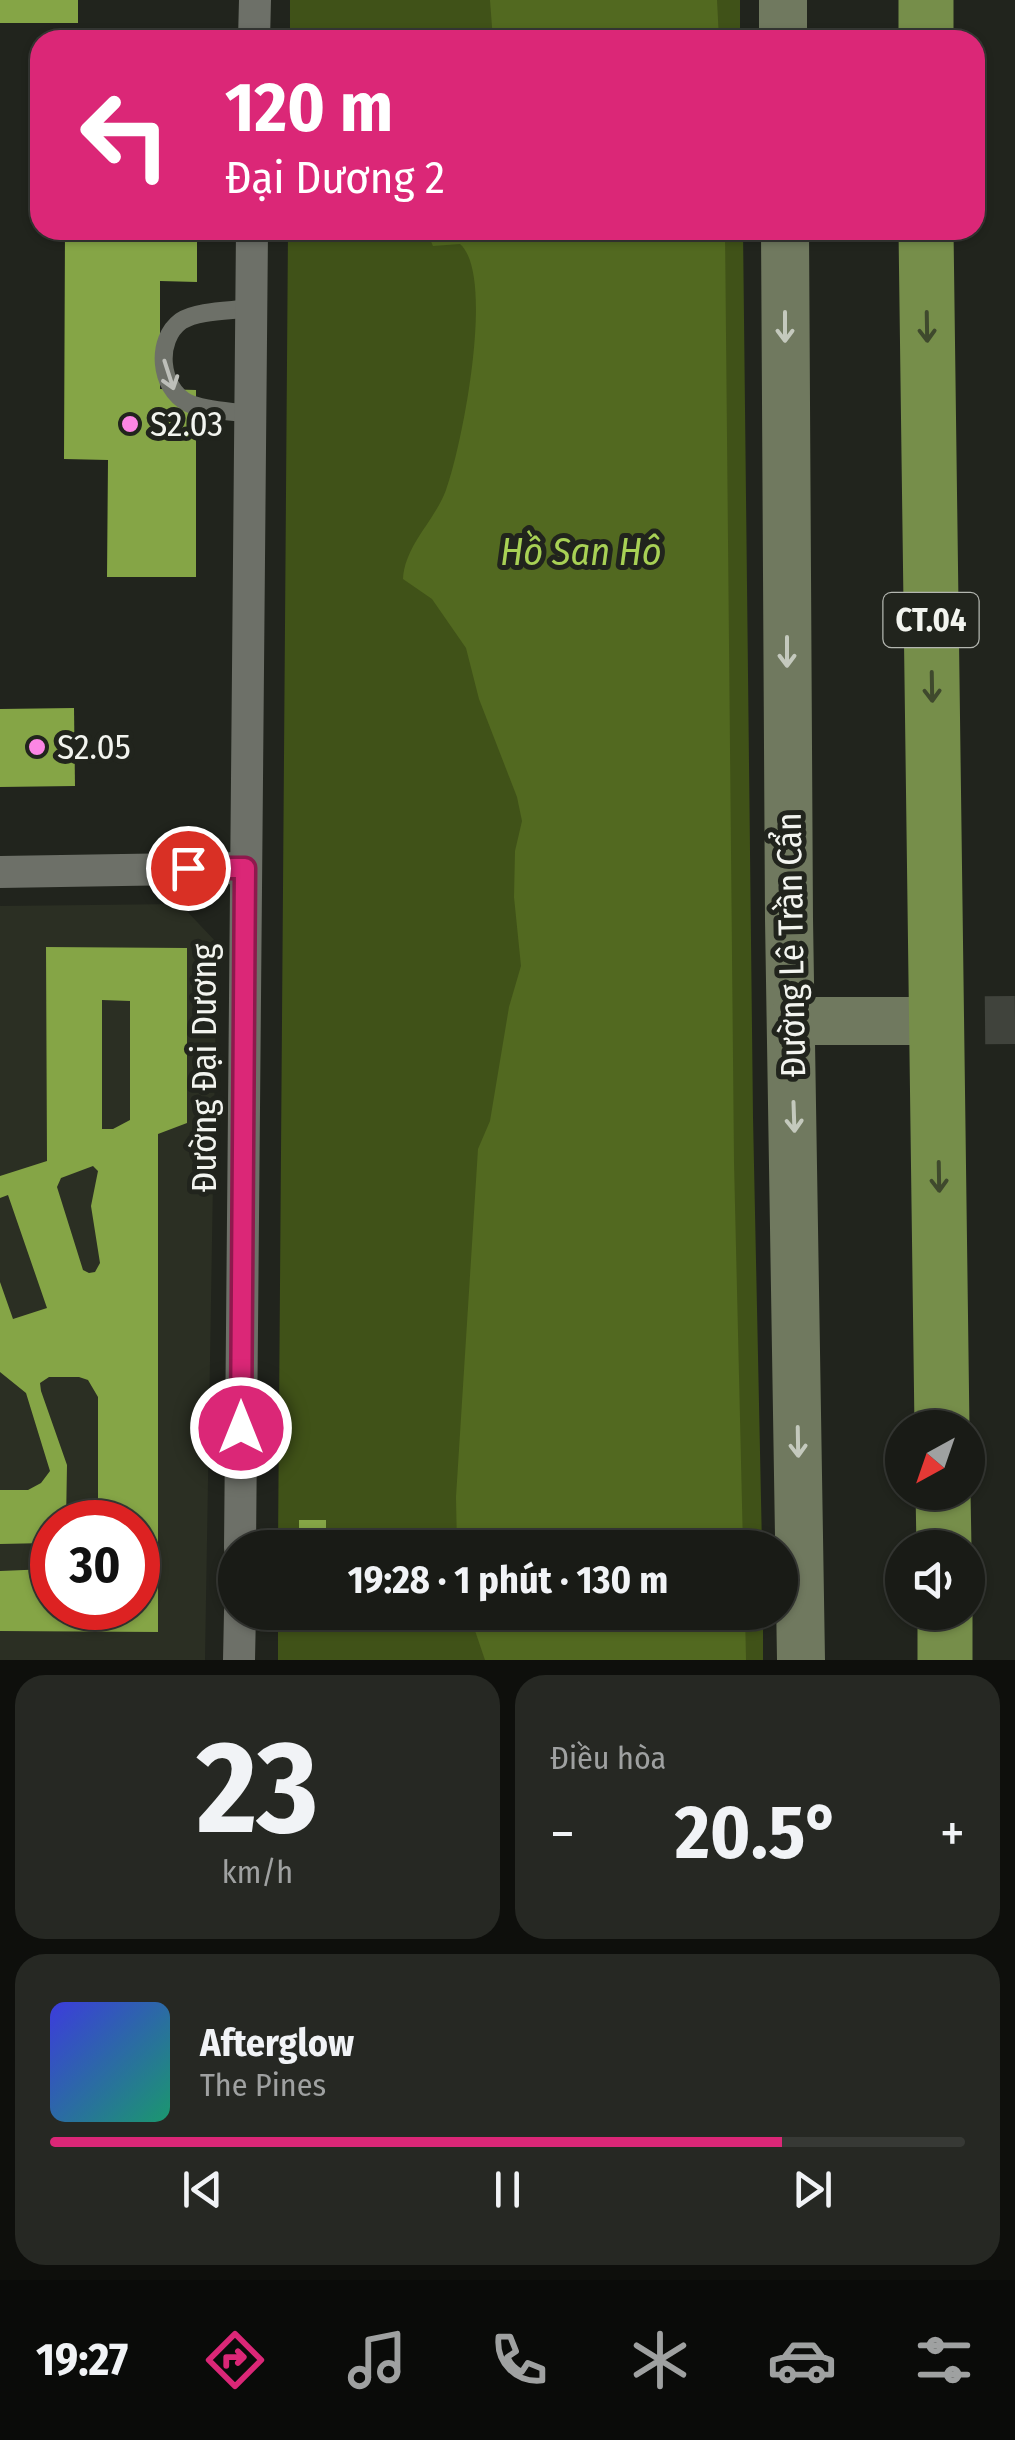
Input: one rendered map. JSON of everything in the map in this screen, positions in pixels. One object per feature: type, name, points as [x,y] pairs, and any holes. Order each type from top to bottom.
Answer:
[{"type":"highway","points":[[926,0],[926,30]]},
{"type":"highway","name":"CT.04","points":[[926,240],[925,1015],[937,1080],[942,1410]]},
{"type":"highway","points":[[945,1630],[946,1660]]},
{"type":"main road","points":[[783,0],[784,30]]},
{"type":"main road","name":"Đường Lê Trần Cẩn","points":[[785,240],[791,1021],[802,1660]]},
{"type":"main road","points":[[791,1021],[925,1015]]},
{"type":"street","points":[[254,30],[255,0]]},
{"type":"street","name":"Đường Đại Dương","points":[[240,1530],[252,240]]},
{"type":"street","points":[[0,872],[245,868]]},
{"type":"street","points":[[239,1660],[240,1630]]},
{"type":"lane","points":[[250,414],[189,403],[175,392],[165,374],[164,347],[181,322],[252,308]]},
{"type":"shaded area","points":[[290,0],[740,0],[740,30],[290,30]]},
{"type":"shaded area","points":[[288,240],[743,240],[762,1530],[278,1530]]},
{"type":"shaded area","points":[[180,904],[217,943],[205,1660],[0,1660],[0,906]]},
{"type":"shaded area","points":[[278,1630],[763,1630],[763,1660],[278,1660]]},
{"type":"water","points":[[490,0],[717,0],[718,30],[492,30]]},
{"type":"water","name":"Hồ San Hô","points":[[430,240],[725,240],[734,1162],[743,1530],[457,1530],[478,1149],[490,1121],[509,1007],[521,966],[514,897],[515,851],[522,821],[517,797],[479,699],[466,648],[432,599],[403,579],[414,544],[446,490],[467,401],[476,324],[475,289],[470,262],[460,244],[433,246]]},
{"type":"water","points":[[475,1630],[745,1630],[746,1660],[485,1660]]},
{"type":"building","points":[[0,0],[78,0],[78,23],[0,23]]},
{"type":"building","name":"S2.03","points":[[65,240],[197,240],[197,282],[160,281],[160,389],[196,390],[196,577],[107,577],[108,460],[64,459]]},
{"type":"building","name":"S2.05","points":[[74,708],[75,786],[0,787],[0,709]]},
{"type":"building","points":[[46,947],[187,948],[187,1123],[158,1134],[158,1500],[98,1500],[98,1397],[88,1380],[49,1377],[40,1383],[41,1391],[67,1465],[66,1500],[30,1500],[30,1543],[0,1544],[0,1490],[28,1490],[41,1483],[50,1471],[26,1393],[0,1372],[0,1282],[13,1319],[47,1308],[8,1195],[0,1198],[0,1176],[47,1161]],"holes":[[[102,1000],[130,1001],[130,1120],[113,1129],[102,1129]],[[93,1166],[98,1171],[91,1206],[100,1263],[95,1272],[89,1273],[83,1270],[57,1187],[61,1178]]]},
{"type":"building","points":[[299,1520],[326,1520],[326,1530],[299,1530]]},
{"type":"building","points":[[30,1570],[30,1630],[158,1632],[0,1631],[0,1571]]},
{"type":"tunnel","points":[[913,1021],[1015,1020]]},
{"type":"place","name":"S2.03","points":[[130,424]]},
{"type":"place","name":"S2.05","points":[[37,747]]},
{"type":"route","points":[[188,868],[245,868],[241,1428]]}]
